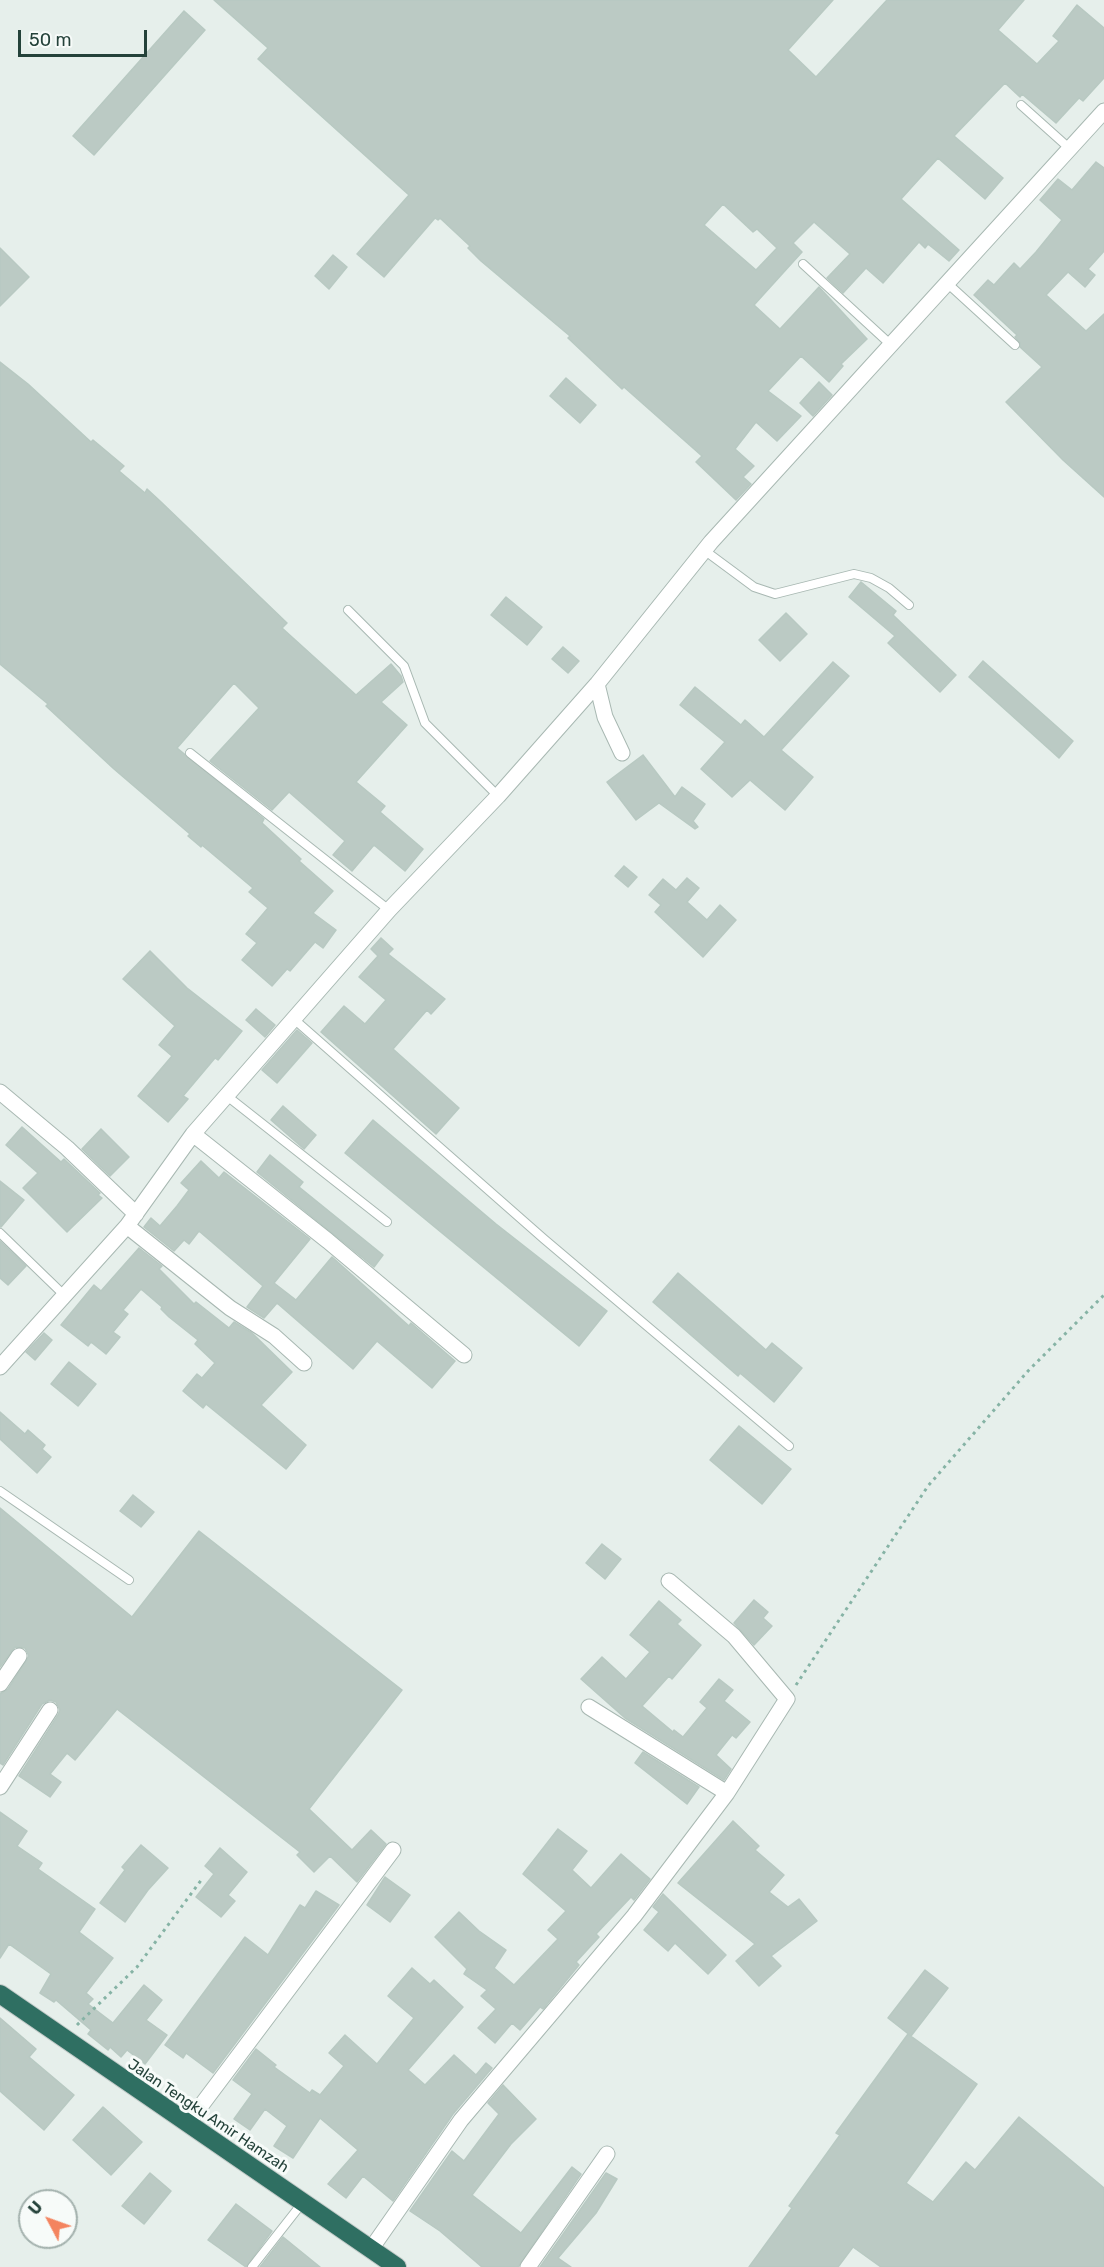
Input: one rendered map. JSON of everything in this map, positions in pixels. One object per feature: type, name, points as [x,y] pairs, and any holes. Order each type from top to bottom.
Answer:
[{"type":"highway","name":"Jalan Tengku Amir Hamzah","points":[[0,1994],[397,2267]]},
{"type":"street","points":[[0,1367],[131,1220],[193,1134],[389,910],[498,796],[597,684],[704,550],[1104,111]]},
{"type":"street","points":[[597,684],[605,717],[622,753]]},
{"type":"street","points":[[0,1092],[67,1148],[131,1220],[230,1308],[274,1336],[304,1363]]},
{"type":"street","points":[[193,1134],[327,1240],[464,1355]]},
{"type":"street","points":[[371,2249],[461,2120],[634,1916],[727,1793],[787,1700],[734,1636],[669,1581]]},
{"type":"street","points":[[0,1684],[19,1656]]},
{"type":"street","points":[[590,1707],[727,1793]]},
{"type":"street","points":[[0,1787],[50,1710]]},
{"type":"street","points":[[188,2123],[393,1850]]},
{"type":"street","points":[[528,2267],[607,2154]]},
{"type":"lane","points":[[1021,105],[1069,148]]},
{"type":"lane","points":[[803,264],[890,344]]},
{"type":"lane","points":[[946,282],[1015,345]]},
{"type":"lane","points":[[704,550],[754,587],[775,594],[854,574],[872,578],[889,588],[909,605]]},
{"type":"lane","points":[[348,610],[404,666],[425,723],[498,796]]},
{"type":"lane","points":[[190,753],[389,910]]},
{"type":"lane","points":[[295,1020],[544,1239],[789,1446]]},
{"type":"lane","points":[[227,1096],[387,1222]]},
{"type":"lane","points":[[0,1233],[63,1294]]},
{"type":"lane","points":[[0,1491],[129,1580]]},
{"type":"lane","points":[[252,2267],[303,2202]]},
{"type":"path","points":[[787,1700],[928,1486],[1028,1371],[1104,1295]]},
{"type":"path","points":[[64,2040],[96,2005],[118,1988],[137,1967],[155,1939],[202,1879]]},
{"type":"building","points":[[214,0],[833,0],[788,50],[816,77],[887,0],[1024,0],[998,30],[1037,64],[1059,41],[1053,36],[1077,5],[1104,28],[1104,78],[1083,101],[1079,98],[1056,123],[1022,94],[1020,97],[1005,83],[954,136],[1003,178],[985,199],[938,158],[901,199],[959,250],[949,261],[928,244],[925,248],[919,242],[883,283],[866,268],[843,293],[827,278],[850,254],[814,222],[793,243],[802,252],[754,305],[780,329],[819,287],[867,339],[841,364],[843,366],[829,382],[801,356],[768,391],[801,416],[777,441],[756,422],[735,449],[754,466],[743,477],[751,484],[736,500],[696,462],[702,456],[624,387],[622,389],[568,338],[570,336],[481,261],[468,248],[470,246],[440,218],[438,220],[435,218],[384,277],[357,254],[409,195],[258,59],[268,48]],"holes":[[[723,204],[753,232],[757,229],[777,248],[756,270],[704,225]]]},
{"type":"building","points":[[184,11],[205,30],[94,155],[73,136]]},
{"type":"building","points":[[1096,162],[1104,168],[1104,251],[1088,269],[1095,275],[1085,287],[1068,272],[1046,295],[1086,331],[1104,314],[1104,497],[1063,460],[1006,402],[1042,367],[1020,347],[1015,337],[1017,335],[974,295],[988,280],[994,285],[1014,263],[1020,269],[1036,252],[1062,220],[1040,200],[1058,179],[1072,190]]},
{"type":"building","points":[[0,248],[29,277],[0,306]]},
{"type":"building","points":[[333,255],[347,267],[329,289],[315,276]]},
{"type":"building","points":[[0,362],[28,384],[91,442],[93,440],[124,466],[119,471],[145,493],[147,489],[160,501],[287,623],[282,628],[356,695],[391,664],[401,676],[403,682],[381,702],[407,725],[356,782],[385,806],[380,812],[423,849],[405,871],[374,845],[352,871],[333,855],[345,841],[289,792],[272,810],[210,761],[259,708],[234,683],[177,748],[264,819],[262,823],[301,859],[299,861],[333,891],[313,913],[336,930],[323,948],[315,942],[290,971],[287,969],[272,986],[242,960],[257,943],[246,934],[268,908],[249,892],[253,888],[188,836],[190,834],[114,769],[46,706],[48,704],[0,664]]},
{"type":"building","points":[[566,378],[596,405],[580,423],[550,396]]},
{"type":"building","points":[[819,382],[832,395],[813,416],[800,403]]},
{"type":"building","points":[[861,582],[896,611],[893,615],[956,675],[940,692],[888,643],[895,636],[849,597]]},
{"type":"building","points":[[506,597],[542,627],[527,645],[491,615]]},
{"type":"building","points":[[786,613],[807,634],[780,661],[759,640]]},
{"type":"building","points":[[563,647],[579,661],[568,673],[552,659]]},
{"type":"building","points":[[983,661],[1073,741],[1059,758],[969,677]]},
{"type":"building","points":[[833,662],[849,676],[781,750],[813,777],[785,810],[750,780],[732,797],[701,769],[725,742],[680,705],[695,687],[741,725],[745,720],[764,737]]},
{"type":"building","points":[[643,755],[675,797],[682,787],[705,804],[693,821],[698,827],[695,829],[659,803],[636,820],[607,782]]},
{"type":"building","points":[[624,866],[637,877],[628,887],[615,876]]},
{"type":"building","points":[[687,878],[699,888],[687,902],[707,920],[720,905],[736,920],[703,957],[655,912],[661,905],[649,895],[663,879],[676,890]]},
{"type":"building","points":[[381,938],[393,949],[388,954],[445,999],[431,1014],[427,1010],[393,1049],[459,1108],[436,1134],[321,1032],[344,1006],[365,1024],[386,1000],[359,977],[378,956],[371,949]]},
{"type":"building","points":[[150,951],[187,988],[242,1031],[218,1060],[215,1058],[183,1096],[188,1099],[168,1122],[138,1096],[172,1056],[159,1045],[175,1026],[123,979]]},
{"type":"building","points":[[256,1009],[275,1025],[265,1037],[246,1020]]},
{"type":"building","points":[[297,1030],[312,1043],[277,1083],[262,1070]]},
{"type":"building","points":[[283,1106],[316,1135],[304,1149],[271,1120]]},
{"type":"building","points":[[373,1120],[496,1224],[607,1311],[579,1346],[345,1153]]},
{"type":"building","points":[[22,1127],[61,1162],[64,1159],[100,1193],[98,1195],[102,1198],[67,1232],[23,1188],[38,1173],[6,1145]]},
{"type":"building","points":[[101,1129],[129,1157],[110,1176],[82,1149]]},
{"type":"building","points":[[270,1155],[303,1182],[299,1187],[383,1255],[374,1267],[257,1172]]},
{"type":"building","points":[[201,1161],[219,1178],[224,1172],[310,1239],[274,1283],[296,1300],[332,1257],[409,1326],[411,1323],[455,1361],[432,1388],[377,1341],[353,1369],[277,1303],[264,1318],[247,1307],[263,1286],[199,1231],[189,1244],[184,1240],[174,1251],[144,1227],[151,1218],[160,1226],[189,1190],[181,1183]]},
{"type":"building","points":[[0,1181],[24,1200],[1,1227],[0,1227]]},
{"type":"building","points":[[0,1241],[26,1266],[8,1285],[0,1278]]},
{"type":"building","points":[[139,1248],[162,1266],[159,1269],[194,1304],[196,1302],[229,1328],[234,1322],[252,1333],[292,1372],[261,1405],[306,1445],[286,1469],[206,1404],[203,1408],[183,1391],[197,1374],[202,1378],[215,1363],[195,1344],[198,1340],[169,1317],[161,1309],[162,1307],[141,1289],[123,1310],[128,1314],[113,1332],[120,1337],[106,1354],[91,1342],[88,1346],[61,1325],[94,1285],[101,1291]]},
{"type":"building","points":[[678,1273],[766,1350],[772,1343],[802,1368],[774,1402],[740,1373],[738,1376],[653,1302]]},
{"type":"building","points":[[44,1333],[52,1340],[35,1360],[26,1352]]},
{"type":"building","points":[[69,1362],[96,1384],[78,1406],[51,1384]]},
{"type":"building","points":[[0,1412],[25,1434],[28,1430],[45,1445],[42,1449],[51,1457],[37,1473],[0,1439]]},
{"type":"building","points":[[739,1426],[791,1469],[762,1504],[710,1460]]},
{"type":"building","points":[[133,1495],[154,1512],[141,1527],[120,1511]]},
{"type":"building","points":[[0,1508],[132,1617],[199,1531],[402,1690],[309,1809],[352,1850],[371,1830],[386,1844],[357,1882],[330,1856],[314,1872],[297,1855],[300,1852],[117,1709],[75,1760],[67,1753],[50,1774],[61,1782],[50,1797],[19,1776],[58,1715],[60,1710],[56,1702],[50,1700],[42,1704],[3,1765],[0,1763],[0,1694],[8,1689],[29,1656],[25,1648],[15,1647],[0,1667]]},
{"type":"building","points":[[602,1544],[621,1559],[605,1579],[586,1563]]},
{"type":"building","points":[[754,1600],[768,1612],[763,1618],[772,1626],[754,1645],[734,1623]]},
{"type":"building","points":[[659,1601],[681,1620],[677,1624],[701,1645],[672,1679],[669,1676],[642,1706],[673,1732],[674,1730],[683,1737],[707,1708],[700,1702],[719,1679],[733,1690],[724,1701],[750,1722],[736,1738],[732,1735],[716,1755],[731,1769],[724,1780],[625,1718],[581,1679],[602,1657],[626,1679],[650,1652],[630,1635]]},
{"type":"building","points":[[643,1752],[699,1787],[687,1804],[635,1763]]},
{"type":"building","points":[[0,1812],[27,1831],[17,1846],[42,1863],[38,1869],[95,1909],[79,1932],[113,1958],[86,1993],[93,1999],[88,2004],[113,2023],[144,1985],[162,2000],[146,2020],[167,2035],[145,2064],[127,2050],[121,2057],[110,2047],[108,2050],[88,2034],[91,2030],[56,2000],[54,2002],[40,1993],[51,1974],[9,1944],[0,1958]]},
{"type":"building","points":[[733,1821],[759,1846],[755,1850],[784,1875],[769,1892],[788,1907],[799,1899],[817,1921],[771,1956],[781,1966],[759,1986],[736,1961],[755,1944],[678,1883]]},
{"type":"building","points":[[558,1829],[587,1851],[572,1870],[591,1888],[621,1854],[650,1879],[634,1900],[631,1897],[596,1934],[599,1937],[576,1962],[579,1965],[543,2009],[540,2007],[520,2030],[512,2023],[495,2043],[478,2028],[496,2009],[481,1996],[487,1990],[464,1974],[467,1969],[435,1937],[459,1912],[479,1931],[506,1950],[494,1968],[514,1985],[558,1939],[548,1930],[566,1911],[523,1874]]},
{"type":"building","points":[[141,1845],[168,1868],[148,1890],[125,1922],[100,1903],[125,1870],[122,1867]]},
{"type":"building","points":[[220,1848],[247,1872],[228,1895],[235,1901],[221,1917],[196,1897],[214,1874],[205,1866]]},
{"type":"building","points":[[385,1877],[410,1895],[390,1922],[367,1905]]},
{"type":"building","points":[[316,1891],[339,1905],[213,2073],[186,2053],[183,2058],[165,2045],[245,1937],[268,1955],[300,1905],[305,1908]]},
{"type":"building","points":[[663,1894],[726,1955],[708,1974],[675,1943],[668,1951],[644,1930],[659,1912],[653,1907]]},
{"type":"building","points":[[412,1968],[430,1984],[434,1980],[463,2007],[408,2070],[425,2085],[454,2055],[476,2075],[486,2063],[492,2068],[453,2114],[393,2201],[363,2176],[346,2198],[328,2184],[358,2150],[320,2118],[293,2158],[274,2146],[287,2126],[265,2109],[250,2130],[234,2119],[252,2094],[233,2080],[256,2049],[276,2065],[274,2067],[310,2093],[312,2090],[320,2095],[344,2066],[329,2053],[345,2035],[377,2064],[414,2018],[388,1996]]},
{"type":"building","points":[[925,1970],[948,1988],[911,2036],[888,2018]]},
{"type":"building","points":[[0,2018],[36,2049],[29,2057],[74,2095],[44,2130],[0,2091]]},
{"type":"building","points":[[908,2034],[977,2084],[906,2183],[933,2202],[966,2162],[975,2170],[1019,2117],[1104,2188],[1104,2267],[881,2267],[853,2247],[838,2267],[749,2267],[792,2208],[789,2206],[840,2135],[836,2133]]},
{"type":"building","points":[[503,2085],[536,2119],[511,2144],[472,2195],[521,2233],[572,2167],[581,2174],[518,2267],[482,2267],[440,2231],[410,2211],[452,2151],[464,2161],[499,2114],[488,2103]]},
{"type":"building","points":[[103,2107],[142,2142],[111,2175],[73,2140]]},
{"type":"building","points":[[150,2173],[171,2191],[144,2224],[122,2206]]},
{"type":"building","points":[[606,2173],[617,2179],[596,2213],[558,2258],[571,2267],[540,2267]]},
{"type":"building","points":[[236,2204],[272,2231],[246,2267],[208,2240]]},
{"type":"building","points":[[283,2237],[320,2267],[260,2267]]}]
